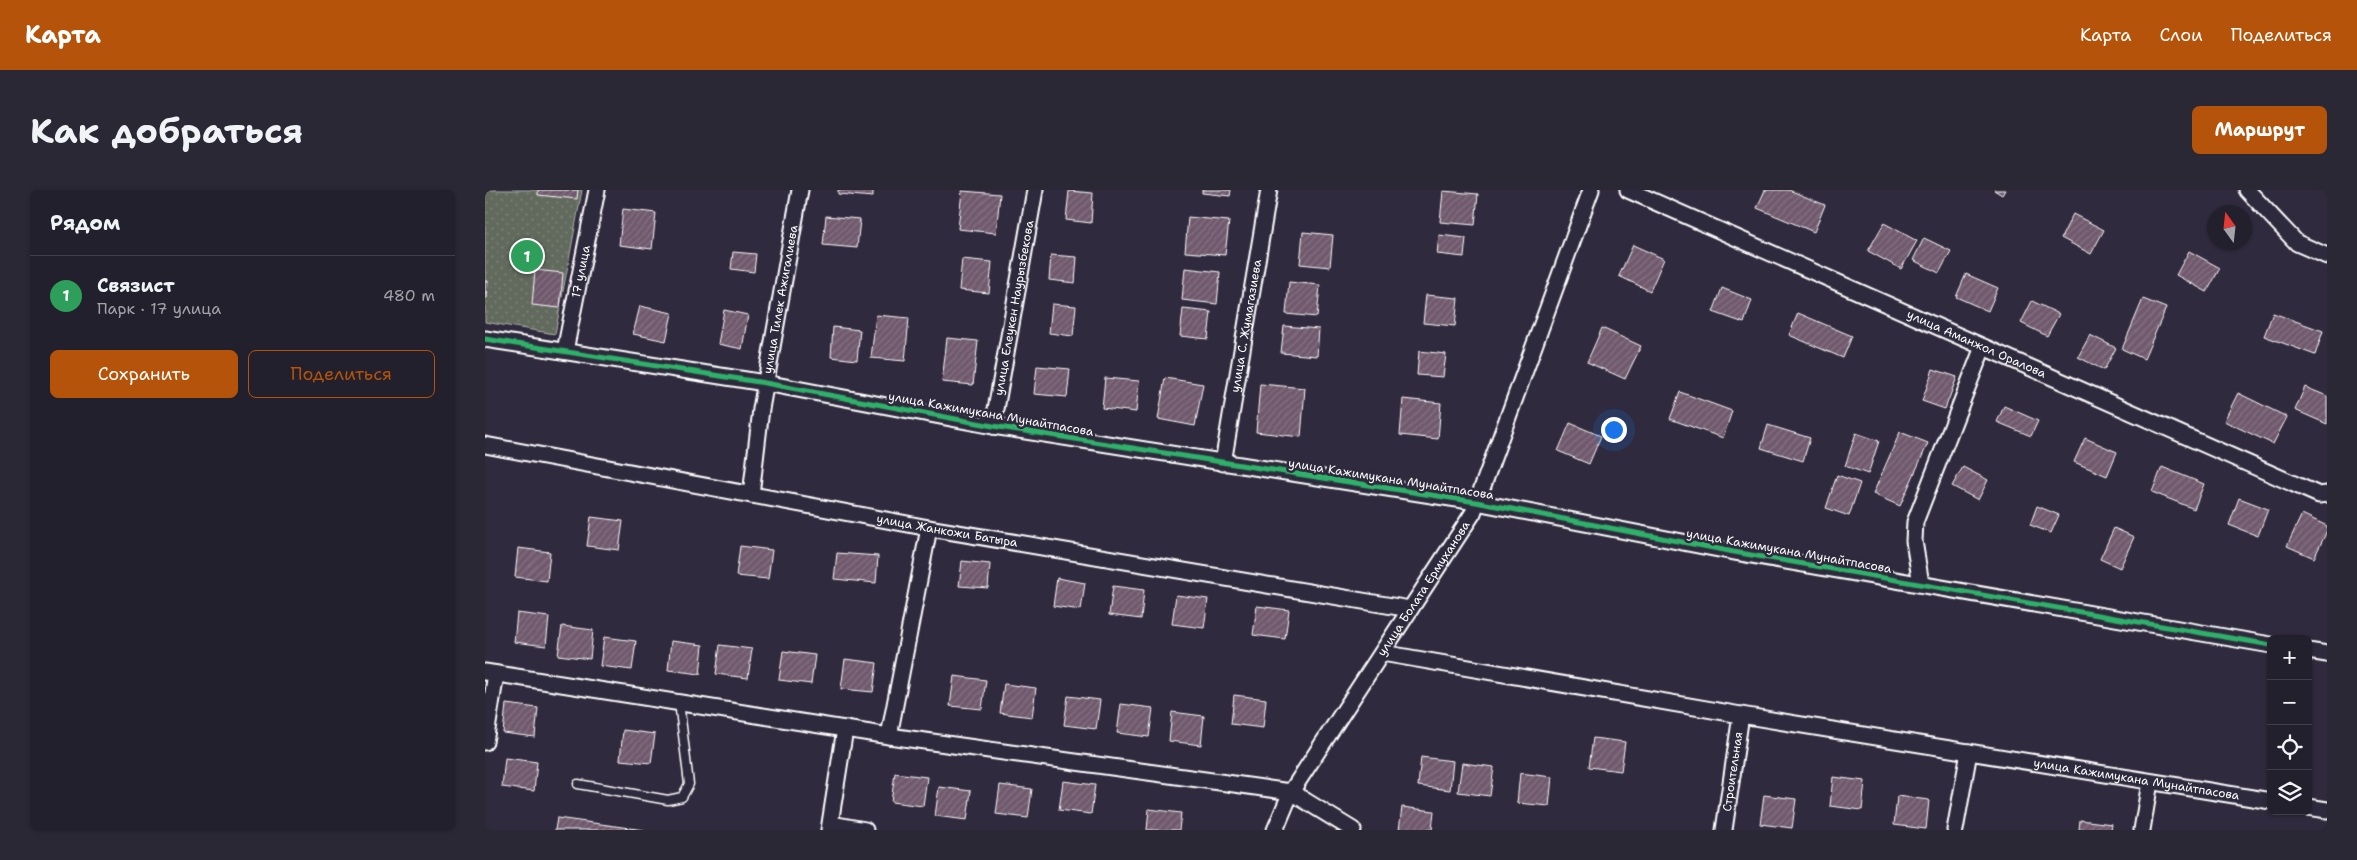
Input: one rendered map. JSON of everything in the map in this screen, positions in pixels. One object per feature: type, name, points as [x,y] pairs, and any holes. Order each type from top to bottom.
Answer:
[{"type":"street","name":"17 улица","points":[[565,352],[597,190]]},
{"type":"street","name":"улица Тилек Ажигалиева","points":[[751,494],[765,383],[799,190]]},
{"type":"street","name":"улица Елеукен Наурызбекова","points":[[993,426],[1035,190]]},
{"type":"street","name":"улица С. Жумагазиева","points":[[1223,463],[1269,190]]},
{"type":"street","name":"улица Болата Ермуханова","points":[[1275,830],[1291,792],[1473,513],[1591,190]]},
{"type":"street","name":"улица Аманжол Оралова","points":[[1628,190],[2319,495],[2327,494]]},
{"type":"street","points":[[2247,190],[2297,243],[2327,256]]},
{"type":"street","name":"улица Кажимукана Мунайтпасова","points":[[485,340],[765,383],[993,426],[1476,502],[1734,552],[2267,644]]},
{"type":"street","points":[[1921,584],[1914,541],[1915,522],[1983,347]]},
{"type":"street","name":"улица Жанкожи Батыра","points":[[485,446],[929,528],[1410,609]]},
{"type":"street","points":[[889,736],[929,528]]},
{"type":"street","points":[[2312,652],[2327,654]]},
{"type":"street","name":"улица Кажимукана Мунайтпасова","points":[[1382,653],[1741,715],[2267,800]]},
{"type":"street","points":[[485,742],[491,673],[889,736],[1291,792],[1353,830]]},
{"type":"street","name":"Строительная","points":[[1725,830],[1741,715]]},
{"type":"street","points":[[845,729],[830,827],[865,830]]},
{"type":"street","points":[[1955,830],[1969,752]]},
{"type":"street","points":[[2142,830],[2150,782]]},
{"type":"street","points":[[2312,808],[2327,810]]},
{"type":"lane","points":[[578,784],[668,800],[682,797],[689,784],[679,702]]},
{"type":"green space","points":[[485,190],[582,190],[555,334],[485,322]]},
{"type":"building","points":[[538,190],[578,190],[577,199],[538,195]]},
{"type":"building","points":[[838,190],[873,190],[873,197],[838,194]]},
{"type":"building","points":[[1202,190],[1231,190],[1230,196],[1202,193]]},
{"type":"building","points":[[1765,190],[1789,190],[1825,205],[1814,232],[1757,208]]},
{"type":"building","points":[[1994,190],[2005,190],[2002,195]]},
{"type":"building","points":[[962,191],[1000,194],[996,233],[958,229]]},
{"type":"building","points":[[1069,191],[1093,193],[1091,223],[1066,220]]},
{"type":"building","points":[[1443,191],[1478,194],[1475,225],[1440,222]]},
{"type":"building","points":[[623,209],[656,213],[652,249],[619,245]]},
{"type":"building","points":[[2073,214],[2104,230],[2091,254],[2061,238]]},
{"type":"building","points":[[826,216],[860,219],[857,248],[823,245]]},
{"type":"building","points":[[1188,217],[1229,221],[1225,255],[1185,252]]},
{"type":"building","points":[[1884,223],[1917,241],[1901,269],[1868,251]]},
{"type":"building","points":[[1303,232],[1333,235],[1330,267],[1300,264]]},
{"type":"building","points":[[1439,235],[1466,238],[1464,257],[1437,254]]},
{"type":"building","points":[[1924,238],[1951,251],[1939,273],[1913,260]]},
{"type":"building","points":[[1633,245],[1664,259],[1650,291],[1619,276]]},
{"type":"building","points":[[2189,251],[2220,268],[2207,292],[2176,275]]},
{"type":"building","points":[[733,252],[756,254],[754,272],[731,269]]},
{"type":"building","points":[[1051,255],[1077,257],[1075,283],[1049,280]]},
{"type":"building","points":[[962,259],[992,262],[989,293],[959,290]]},
{"type":"building","points":[[1185,268],[1220,272],[1217,304],[1182,300]]},
{"type":"building","points":[[535,270],[563,273],[560,308],[532,305]]},
{"type":"building","points":[[1966,274],[1998,288],[1988,311],[1956,297]]},
{"type":"building","points":[[485,281],[488,281],[487,298],[485,298]]},
{"type":"building","points":[[1289,282],[1320,285],[1317,317],[1286,314]]},
{"type":"building","points":[[1722,288],[1752,300],[1744,323],[1713,312]]},
{"type":"building","points":[[1426,295],[1458,298],[1455,326],[1423,323]]},
{"type":"building","points":[[2143,299],[2166,308],[2144,359],[2122,349]]},
{"type":"building","points":[[2032,301],[2059,314],[2047,336],[2021,323]]},
{"type":"building","points":[[1052,304],[1076,306],[1073,336],[1049,333]]},
{"type":"building","points":[[640,306],[672,313],[666,341],[633,334]]},
{"type":"building","points":[[1183,309],[1211,312],[1208,339],[1180,336]]},
{"type":"building","points":[[724,310],[748,315],[742,349],[718,344]]},
{"type":"building","points":[[1798,313],[1852,336],[1843,358],[1789,335]]},
{"type":"building","points":[[2273,313],[2323,331],[2315,355],[2264,336]]},
{"type":"building","points":[[876,315],[909,318],[905,361],[871,358]]},
{"type":"building","points":[[1284,326],[1319,329],[1317,356],[1281,353]]},
{"type":"building","points":[[833,327],[860,330],[857,360],[831,357]]},
{"type":"building","points":[[1602,328],[1641,346],[1625,379],[1587,362]]},
{"type":"building","points":[[2090,335],[2116,348],[2104,370],[2078,357]]},
{"type":"building","points":[[947,338],[978,341],[973,385],[942,382]]},
{"type":"building","points":[[1419,351],[1446,354],[1443,377],[1417,375]]},
{"type":"building","points":[[1037,366],[1070,369],[1067,397],[1034,394]]},
{"type":"building","points":[[1933,369],[1957,377],[1945,409],[1922,401]]},
{"type":"building","points":[[1105,378],[1139,381],[1136,412],[1102,408]]},
{"type":"building","points":[[1165,378],[1203,384],[1195,426],[1158,419]]},
{"type":"building","points":[[1260,384],[1305,388],[1301,437],[1256,432]]},
{"type":"building","points":[[2305,387],[2327,396],[2327,424],[2295,410]]},
{"type":"building","points":[[1680,392],[1732,411],[1723,438],[1670,419]]},
{"type":"building","points":[[2238,393],[2287,417],[2273,444],[2224,421]]},
{"type":"building","points":[[1403,399],[1441,403],[1438,439],[1400,435]]},
{"type":"building","points":[[2004,406],[2038,421],[2031,436],[1997,422]]},
{"type":"building","points":[[1570,423],[1601,436],[1589,464],[1558,451]]},
{"type":"building","points":[[1768,425],[1810,438],[1803,461],[1761,448]]},
{"type":"building","points":[[1900,432],[1928,443],[1900,506],[1873,494]]},
{"type":"building","points":[[1856,433],[1879,441],[1868,474],[1845,466]]},
{"type":"building","points":[[2085,438],[2117,452],[2107,476],[2074,462]]},
{"type":"building","points":[[1963,467],[1988,480],[1978,500],[1952,486]]},
{"type":"building","points":[[2162,467],[2204,484],[2194,509],[2152,492]]},
{"type":"building","points":[[1837,475],[1860,483],[1849,516],[1826,508]]},
{"type":"building","points":[[2239,498],[2268,509],[2258,536],[2229,525]]},
{"type":"building","points":[[2037,506],[2059,515],[2051,533],[2030,525]]},
{"type":"building","points":[[2302,514],[2327,526],[2327,531],[2314,558],[2287,546]]},
{"type":"building","points":[[591,517],[623,521],[619,550],[587,546]]},
{"type":"building","points":[[2114,528],[2134,537],[2120,568],[2100,559]]},
{"type":"building","points":[[740,546],[772,550],[768,579],[736,576]]},
{"type":"building","points":[[518,548],[550,552],[547,581],[515,577]]},
{"type":"building","points":[[837,553],[878,556],[876,583],[834,579]]},
{"type":"building","points":[[962,561],[990,564],[988,588],[959,586]]},
{"type":"building","points":[[1057,578],[1085,583],[1081,610],[1053,606]]},
{"type":"building","points":[[1113,586],[1144,590],[1141,619],[1109,615]]},
{"type":"building","points":[[1176,595],[1208,599],[1204,628],[1172,624]]},
{"type":"building","points":[[1257,606],[1289,610],[1285,639],[1253,635]]},
{"type":"building","points":[[517,613],[549,617],[546,646],[514,642]]},
{"type":"building","points":[[562,626],[593,630],[590,659],[558,655]]},
{"type":"building","points":[[604,637],[636,641],[632,670],[600,666]]},
{"type":"building","points":[[671,641],[703,645],[700,674],[668,670]]},
{"type":"building","points":[[720,645],[752,649],[748,678],[716,674]]},
{"type":"building","points":[[783,651],[815,655],[811,684],[779,680]]},
{"type":"building","points":[[845,659],[877,663],[873,692],[841,689]]},
{"type":"building","points":[[954,676],[986,680],[982,709],[950,706]]},
{"type":"building","points":[[1004,684],[1036,688],[1032,717],[1000,713]]},
{"type":"building","points":[[1234,695],[1266,699],[1263,728],[1231,724]]},
{"type":"building","points":[[1068,696],[1100,700],[1096,729],[1064,725]]},
{"type":"building","points":[[506,704],[538,708],[535,737],[503,733]]},
{"type":"building","points":[[1121,704],[1153,708],[1149,737],[1117,733]]},
{"type":"building","points":[[1172,712],[1204,716],[1201,745],[1169,741]]},
{"type":"building","points":[[623,730],[655,734],[651,763],[620,760]]},
{"type":"building","points":[[1593,738],[1625,742],[1621,771],[1589,767]]},
{"type":"building","points":[[1421,757],[1453,761],[1450,790],[1418,786]]},
{"type":"building","points":[[505,758],[537,762],[534,791],[502,787]]},
{"type":"building","points":[[1462,763],[1494,767],[1490,796],[1458,792]]},
{"type":"building","points":[[895,773],[927,777],[923,806],[891,802]]},
{"type":"building","points":[[1520,773],[1552,777],[1549,806],[1517,803]]},
{"type":"building","points":[[1833,777],[1865,781],[1862,810],[1830,806]]},
{"type":"building","points":[[1063,781],[1095,785],[1091,814],[1059,810]]},
{"type":"building","points":[[1000,785],[1032,789],[1028,818],[996,814]]},
{"type":"building","points":[[939,787],[971,791],[967,820],[935,816]]},
{"type":"building","points":[[1764,795],[1796,799],[1792,828],[1760,824]]},
{"type":"building","points":[[1897,796],[1929,800],[1926,829],[1894,825]]},
{"type":"building","points":[[1402,807],[1434,811],[1432,830],[1399,830]]},
{"type":"building","points":[[1149,809],[1181,813],[1179,830],[1147,830]]},
{"type":"building","points":[[557,818],[644,830],[555,830]]},
{"type":"building","points":[[2080,820],[2112,824],[2111,830],[2079,830]]},
{"type":"cycle path","points":[[485,339],[765,383],[993,426],[1476,502],[1734,552],[2267,644]]},
{"type":"place","name":"Связист","points":[[527,256]]}]
